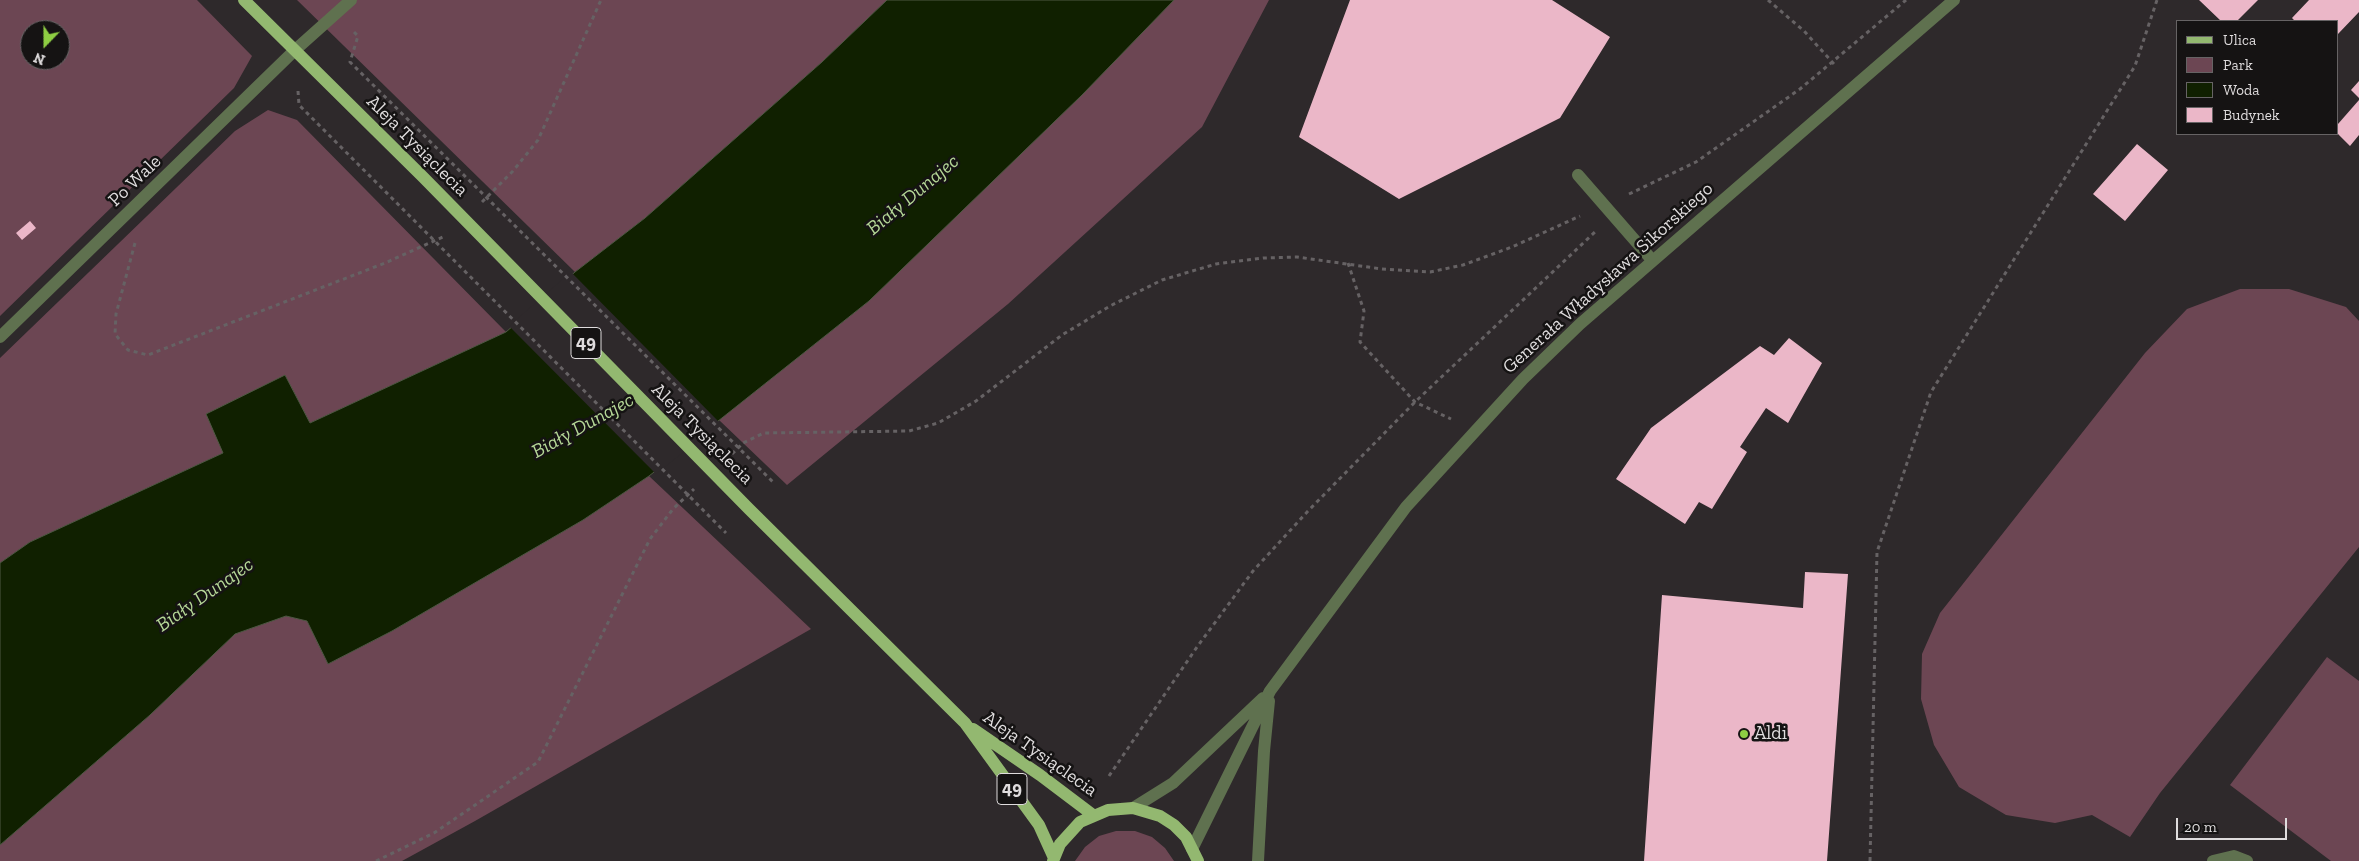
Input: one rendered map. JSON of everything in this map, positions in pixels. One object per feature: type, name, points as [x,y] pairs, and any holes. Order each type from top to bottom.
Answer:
[{"type":"main road","name":"Aleja Tysiąclecia","points":[[244,0],[423,177],[749,509],[965,723],[1039,825],[1053,859]]},
{"type":"main road","name":"Aleja Tysiąclecia","points":[[965,723],[1040,775],[1093,815]]},
{"type":"main road","name":"49","points":[[1053,859],[1060,844],[1080,822],[1108,810],[1133,808],[1160,816],[1174,825],[1186,837],[1198,861]]},
{"type":"street","name":"Po Wale","points":[[0,337],[132,211],[294,51],[351,0]]},
{"type":"street","name":"Generała Władysława Sikorskiego","points":[[1133,808],[1173,783],[1270,691],[1406,508],[1523,379],[1580,324],[1652,260],[1954,0]]},
{"type":"street","points":[[1578,175],[1652,260]]},
{"type":"street","name":"Generała Władysława Sikorskiego","points":[[1192,849],[1270,691]]},
{"type":"street","points":[[1258,861],[1264,751],[1270,691]]},
{"type":"street","points":[[2213,861],[2234,856],[2247,861]]},
{"type":"path","points":[[481,203],[513,171],[538,140],[601,0]]},
{"type":"path","points":[[1768,0],[1804,31],[1833,63],[1852,88]]},
{"type":"path","points":[[729,456],[743,443],[764,432],[909,432],[938,423],[976,400],[1062,335],[1110,306],[1162,280],[1216,264],[1263,258],[1297,257],[1430,272],[1464,265],[1512,247],[1696,162],[1800,89],[1906,0]]},
{"type":"path","points":[[1870,861],[1877,552],[1931,392],[2135,66],[2156,0]]},
{"type":"path","points":[[336,14],[358,36],[350,62],[775,484]]},
{"type":"path","points":[[294,51],[299,105],[726,533]]},
{"type":"path","points":[[132,211],[137,236],[116,314],[115,334],[128,350],[148,354],[385,263],[448,235]]},
{"type":"path","points":[[1109,776],[1197,647],[1253,571],[1308,511],[1415,402],[1600,227]]},
{"type":"path","points":[[1348,263],[1364,311],[1360,342],[1415,402],[1477,430]]},
{"type":"path","points":[[376,861],[434,833],[538,762],[650,540],[674,509],[701,483]]},
{"type":"green space","points":[[0,0],[197,0],[252,56],[234,88],[0,316]]},
{"type":"green space","points":[[297,0],[887,0],[822,62],[645,218],[575,272]]},
{"type":"green space","points":[[1174,0],[1269,0],[1202,127],[1008,304],[787,485],[719,420],[869,301]]},
{"type":"green space","points":[[268,110],[297,120],[506,332],[310,423],[285,375],[223,453],[30,542],[0,563],[0,358],[235,131]]},
{"type":"green space","points":[[2240,289],[2289,289],[2346,307],[2359,321],[2359,547],[2160,793],[2130,837],[2092,815],[2055,823],[2006,815],[1959,787],[1934,745],[1921,699],[1922,654],[1940,613],[2145,353],[2187,309]]},
{"type":"green space","points":[[649,476],[811,629],[402,861],[0,861],[0,845],[150,715],[235,634],[286,616],[307,621],[328,664],[392,631],[583,520]]},
{"type":"green space","points":[[2327,657],[2359,681],[2359,861],[2331,861],[2230,785]]},
{"type":"green space","points":[[1116,831],[1135,831],[1152,837],[1165,848],[1174,861],[1075,861],[1085,847],[1099,836]]},
{"type":"water","name":"Biały Dunajec","points":[[887,0],[1174,0],[1082,95],[869,301],[649,476],[583,520],[392,631],[328,664],[307,621],[286,616],[235,634],[150,715],[0,845],[0,563],[30,542],[223,453],[206,414],[285,375],[310,423],[506,332],[575,272],[645,218],[822,62]]},
{"type":"pier","points":[[571,272],[720,423],[656,474],[509,326]]},
{"type":"building","points":[[1350,0],[1552,0],[1610,37],[1560,118],[1399,199],[1299,137]]},
{"type":"building","points":[[2199,0],[2258,0],[2238,20],[2220,20]]},
{"type":"building","points":[[2309,0],[2359,0],[2359,12],[2339,33],[2339,20],[2294,20],[2292,18]]},
{"type":"building","points":[[2359,81],[2359,98],[2351,90]]},
{"type":"building","points":[[2359,100],[2359,135],[2350,146],[2339,135],[2339,123]]},
{"type":"building","points":[[2137,144],[2168,170],[2125,221],[2093,194]]},
{"type":"building","points":[[30,221],[36,228],[22,240],[16,233]]},
{"type":"building","points":[[1789,338],[1822,363],[1788,423],[1766,408],[1740,447],[1747,452],[1712,509],[1699,502],[1685,524],[1616,479],[1651,428],[1760,346],[1774,355]]},
{"type":"building","name":"Aldi","points":[[1805,572],[1848,574],[1827,861],[1644,861],[1662,595],[1803,608]]},
{"type":"place","name":"Aldi","points":[[1744,734]]}]
